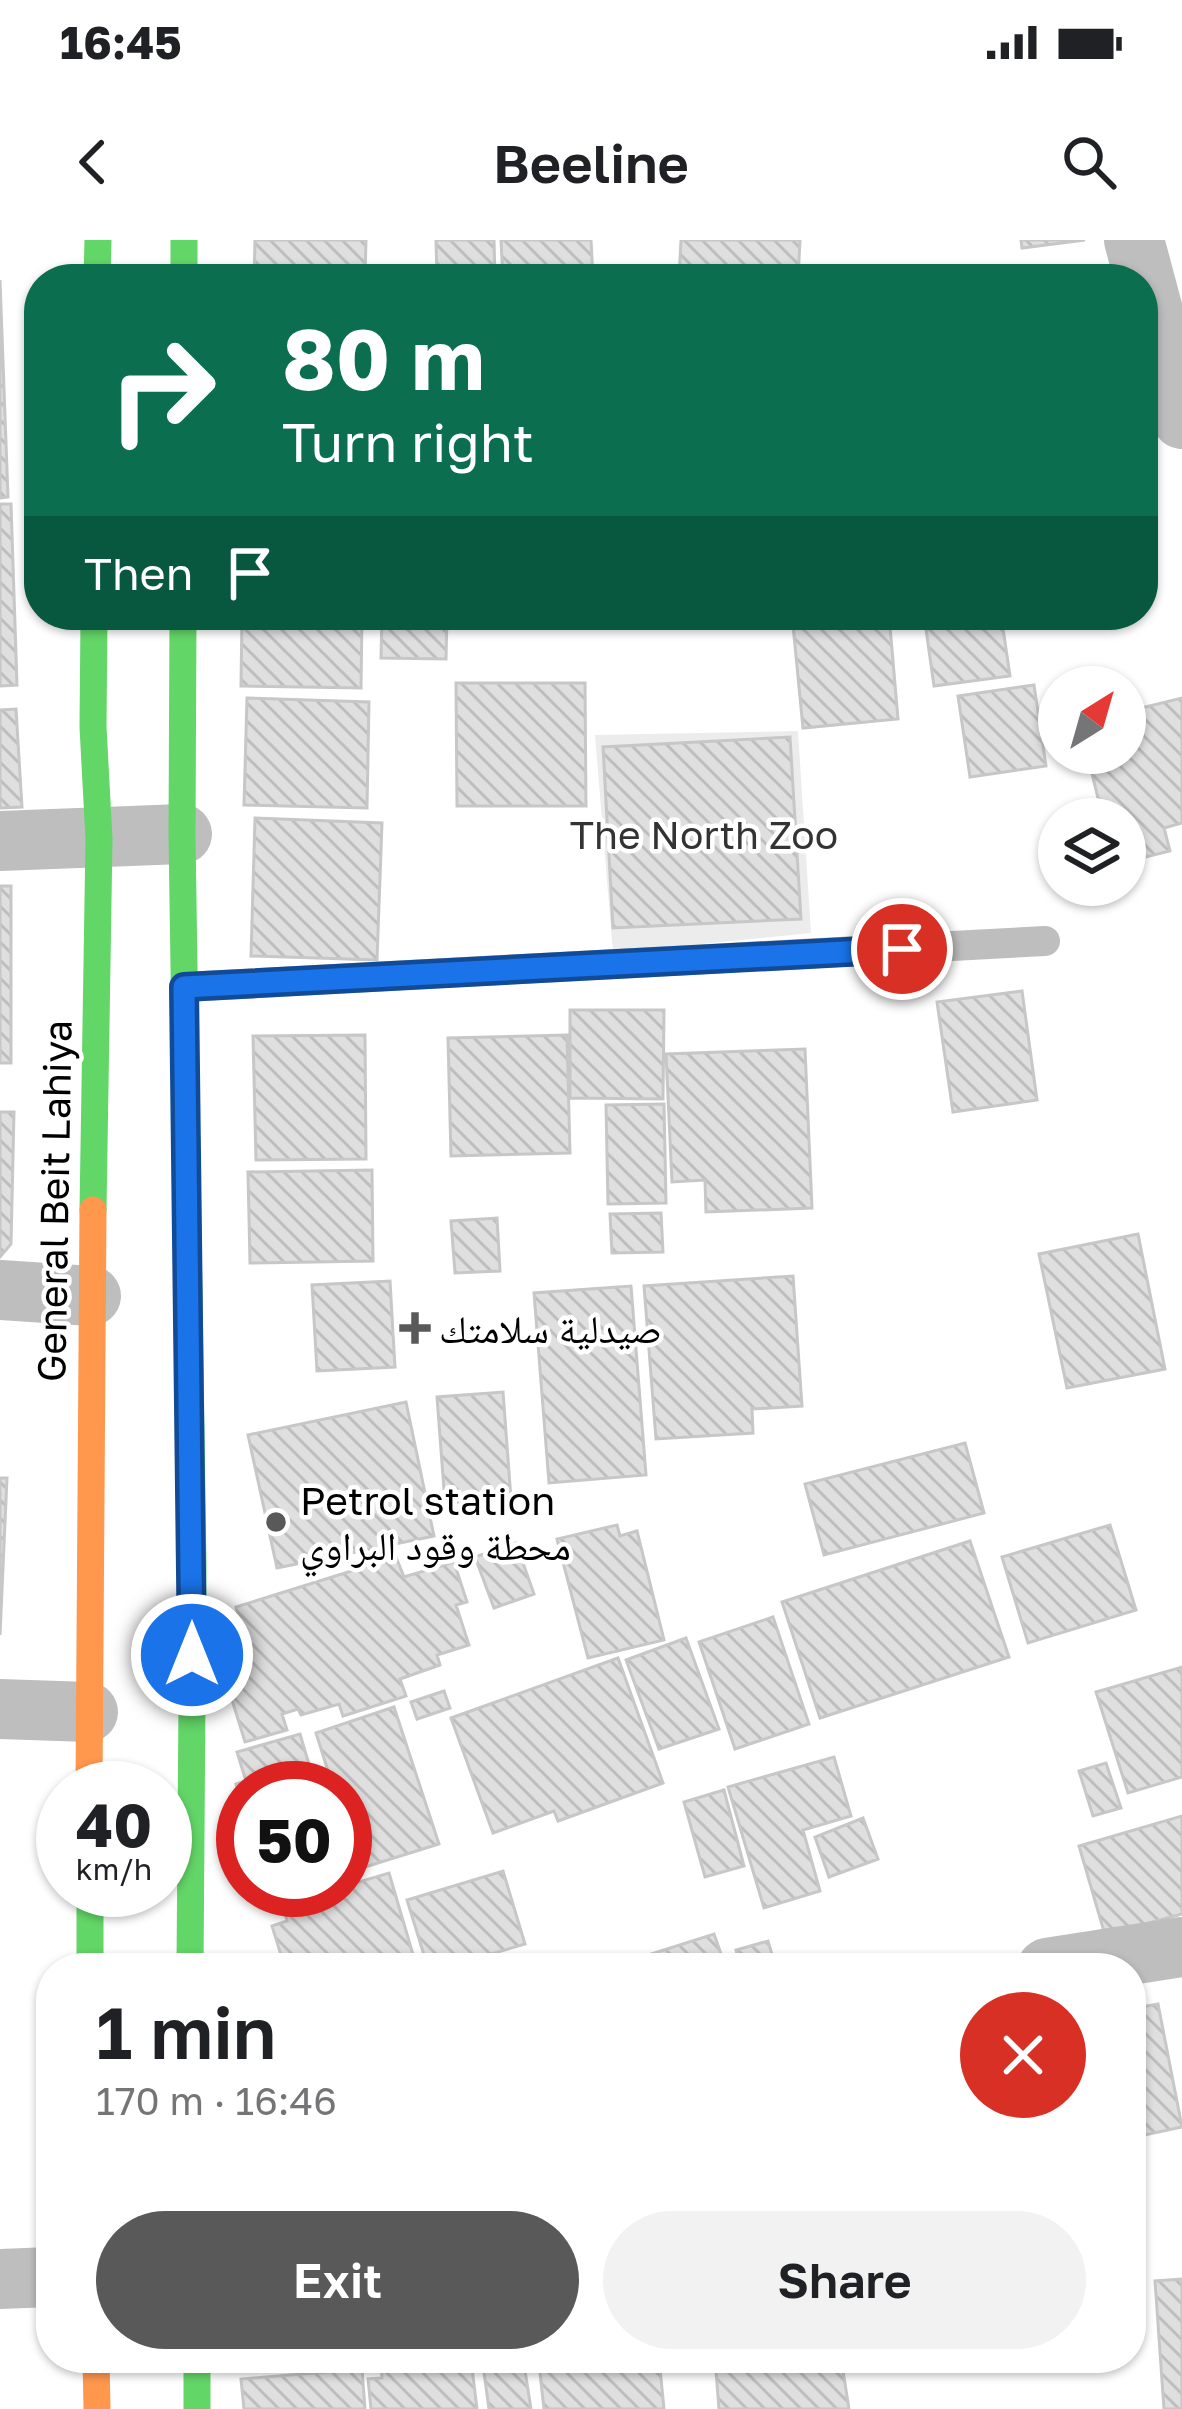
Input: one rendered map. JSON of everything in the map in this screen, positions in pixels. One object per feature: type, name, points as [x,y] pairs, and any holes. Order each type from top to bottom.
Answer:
[{"type":"main road","name":"General Beit Lahiya","points":[[89,1761],[99,839],[94,630]]},
{"type":"main road","points":[[183,630],[193,1565],[190,1953]]},
{"type":"main road","points":[[90,1917],[91,1953]]},
{"type":"main road","points":[[96,2373],[97,2409]]},
{"type":"main road","points":[[196,2373],[197,2409]]},
{"type":"street","points":[[1158,330],[1182,419]]},
{"type":"street","points":[[0,841],[182,834]]},
{"type":"street","points":[[0,1290],[91,1296]]},
{"type":"street","points":[[0,1709],[88,1712]]},
{"type":"street","points":[[1139,1953],[1182,1946]]},
{"type":"street","points":[[0,2279],[36,2278]]},
{"type":"lane","points":[[184,987],[1045,941]]},
{"type":"green space","name":"The North Zoo","points":[[798,731],[811,933],[613,953],[595,735]]},
{"type":"building","points":[[255,240],[366,240],[365,264],[254,264]]},
{"type":"building","points":[[436,240],[494,240],[495,264],[437,264]]},
{"type":"building","points":[[501,240],[591,240],[592,264],[502,264]]},
{"type":"building","points":[[681,240],[800,240],[799,264],[680,264]]},
{"type":"building","points":[[1021,240],[1085,240],[1022,248]]},
{"type":"building","points":[[0,280],[8,497],[0,498]]},
{"type":"building","points":[[0,504],[11,504],[17,685],[0,686]]},
{"type":"building","points":[[242,630],[362,630],[361,688],[241,686]]},
{"type":"building","points":[[382,630],[447,630],[446,659],[381,658]]},
{"type":"building","points":[[793,630],[890,630],[898,719],[803,728]]},
{"type":"building","points":[[926,630],[1003,630],[1010,676],[934,686]]},
{"type":"building","points":[[456,683],[585,683],[586,806],[457,806]]},
{"type":"building","points":[[1034,685],[1038,767],[970,777],[958,696]]},
{"type":"building","points":[[247,698],[369,702],[367,808],[244,805]]},
{"type":"building","points":[[1182,698],[1182,823],[1164,828],[1170,851],[1146,857],[1146,798],[1098,798],[1092,774],[1146,774],[1146,707]]},
{"type":"building","points":[[16,709],[22,807],[0,808],[0,710]]},
{"type":"building","name":"The North Zoo","points":[[790,737],[801,919],[613,928],[603,747]]},
{"type":"building","points":[[255,818],[382,823],[377,960],[251,956]]},
{"type":"building","points":[[0,886],[11,886],[11,1063],[0,1063]]},
{"type":"building","points":[[1022,991],[1037,1100],[953,1112],[937,1002]]},
{"type":"building","points":[[570,1010],[664,1010],[663,1099],[570,1098]]},
{"type":"building","points":[[365,1035],[366,1159],[256,1160],[253,1036]]},
{"type":"building","points":[[567,1035],[570,1153],[451,1156],[448,1038]]},
{"type":"building","points":[[805,1049],[812,1208],[706,1212],[705,1180],[672,1182],[666,1054]]},
{"type":"building","points":[[664,1104],[666,1203],[608,1204],[606,1105]]},
{"type":"building","points":[[0,1112],[14,1112],[11,1244],[0,1257]]},
{"type":"building","points":[[372,1170],[373,1261],[250,1263],[248,1172]]},
{"type":"building","points":[[661,1213],[663,1252],[612,1253],[610,1214]]},
{"type":"building","points":[[497,1218],[500,1271],[455,1273],[451,1221]]},
{"type":"building","points":[[1138,1234],[1165,1369],[1067,1388],[1039,1254]]},
{"type":"building","points":[[793,1276],[802,1406],[752,1409],[753,1433],[656,1439],[644,1286]]},
{"type":"building","points":[[390,1281],[395,1367],[317,1371],[312,1285]]},
{"type":"building","points":[[631,1286],[646,1475],[549,1483],[534,1293]]},
{"type":"building","points":[[503,1392],[511,1499],[445,1503],[437,1397]]},
{"type":"building","points":[[406,1402],[434,1536],[277,1568],[248,1435]]},
{"type":"building","points":[[965,1443],[984,1513],[824,1555],[805,1484]]},
{"type":"building","points":[[0,1478],[7,1478],[0,1635]]},
{"type":"building","points":[[617,1525],[620,1536],[637,1531],[664,1640],[588,1658],[557,1539]]},
{"type":"building","points":[[1110,1525],[1136,1610],[1028,1643],[1002,1557]]},
{"type":"building","points":[[970,1541],[1009,1657],[820,1718],[782,1602]]},
{"type":"building","points":[[516,1543],[534,1594],[494,1608],[475,1557]]},
{"type":"building","points":[[396,1557],[404,1577],[454,1562],[467,1602],[456,1605],[469,1645],[437,1655],[440,1665],[400,1679],[406,1696],[343,1716],[339,1704],[301,1715],[298,1709],[282,1714],[287,1730],[245,1742],[224,1674],[244,1668],[232,1631],[242,1628],[236,1607]]},
{"type":"building","points":[[773,1617],[809,1724],[735,1749],[699,1642]]},
{"type":"building","points":[[686,1638],[719,1729],[659,1749],[626,1660]]},
{"type":"building","points":[[618,1658],[663,1783],[558,1821],[554,1811],[493,1833],[451,1718]]},
{"type":"building","points":[[1182,1667],[1182,1777],[1128,1793],[1096,1692]]},
{"type":"building","points":[[444,1691],[450,1708],[417,1719],[411,1702]]},
{"type":"building","points":[[394,1707],[439,1844],[372,1865],[372,1761],[325,1761],[316,1733]]},
{"type":"building","points":[[300,1734],[308,1761],[240,1761],[237,1752]]},
{"type":"building","points":[[834,1757],[851,1816],[803,1830],[820,1891],[764,1908],[728,1787]]},
{"type":"building","points":[[1106,1763],[1121,1808],[1093,1816],[1079,1771]]},
{"type":"building","points":[[724,1790],[744,1866],[705,1877],[684,1802]]},
{"type":"building","points":[[1182,1816],[1182,1914],[1105,1935],[1079,1846]]},
{"type":"building","points":[[863,1818],[878,1859],[829,1877],[815,1837]]},
{"type":"building","points":[[503,1871],[525,1944],[495,1953],[423,1953],[407,1900]]},
{"type":"building","points":[[389,1873],[413,1953],[280,1953],[272,1926],[287,1921],[286,1917],[372,1917],[372,1878]]},
{"type":"building","points":[[714,1934],[721,1953],[654,1953]]},
{"type":"building","points":[[768,1941],[772,1953],[737,1953]]},
{"type":"building","points":[[1158,2004],[1182,2127],[1146,2135],[1146,2006]]},
{"type":"building","points":[[1182,2279],[1182,2409],[1164,2409],[1155,2281]]},
{"type":"building","points":[[362,2373],[365,2409],[244,2409],[241,2379]]},
{"type":"building","points":[[382,2373],[473,2373],[477,2409],[371,2409],[368,2379],[382,2378]]},
{"type":"building","points":[[484,2373],[525,2373],[531,2409],[489,2409]]},
{"type":"building","points":[[540,2373],[660,2373],[664,2409],[544,2409]]},
{"type":"building","points":[[716,2373],[843,2373],[849,2409],[719,2409]]},
{"type":"traffic: fast","points":[[97,264],[98,240]]},
{"type":"traffic: fast","points":[[184,240],[184,264]]},
{"type":"traffic: fast","points":[[93,1210],[99,839],[94,630]]},
{"type":"traffic: fast","points":[[183,630],[193,1565],[190,1953]]},
{"type":"traffic: fast","points":[[90,1917],[90,1953]]},
{"type":"traffic: fast","points":[[197,2373],[197,2409]]},
{"type":"traffic: slow","points":[[89,1761],[93,1210]]},
{"type":"traffic: slow","points":[[96,2373],[97,2409]]},
{"type":"place","name":"صيدلية سلامتك","points":[[415,1328]]},
{"type":"place","name":"Petrol station محطة وقود البراوي","points":[[276,1522]]},
{"type":"route","points":[[192,1655],[184,987],[902,949]]}]
